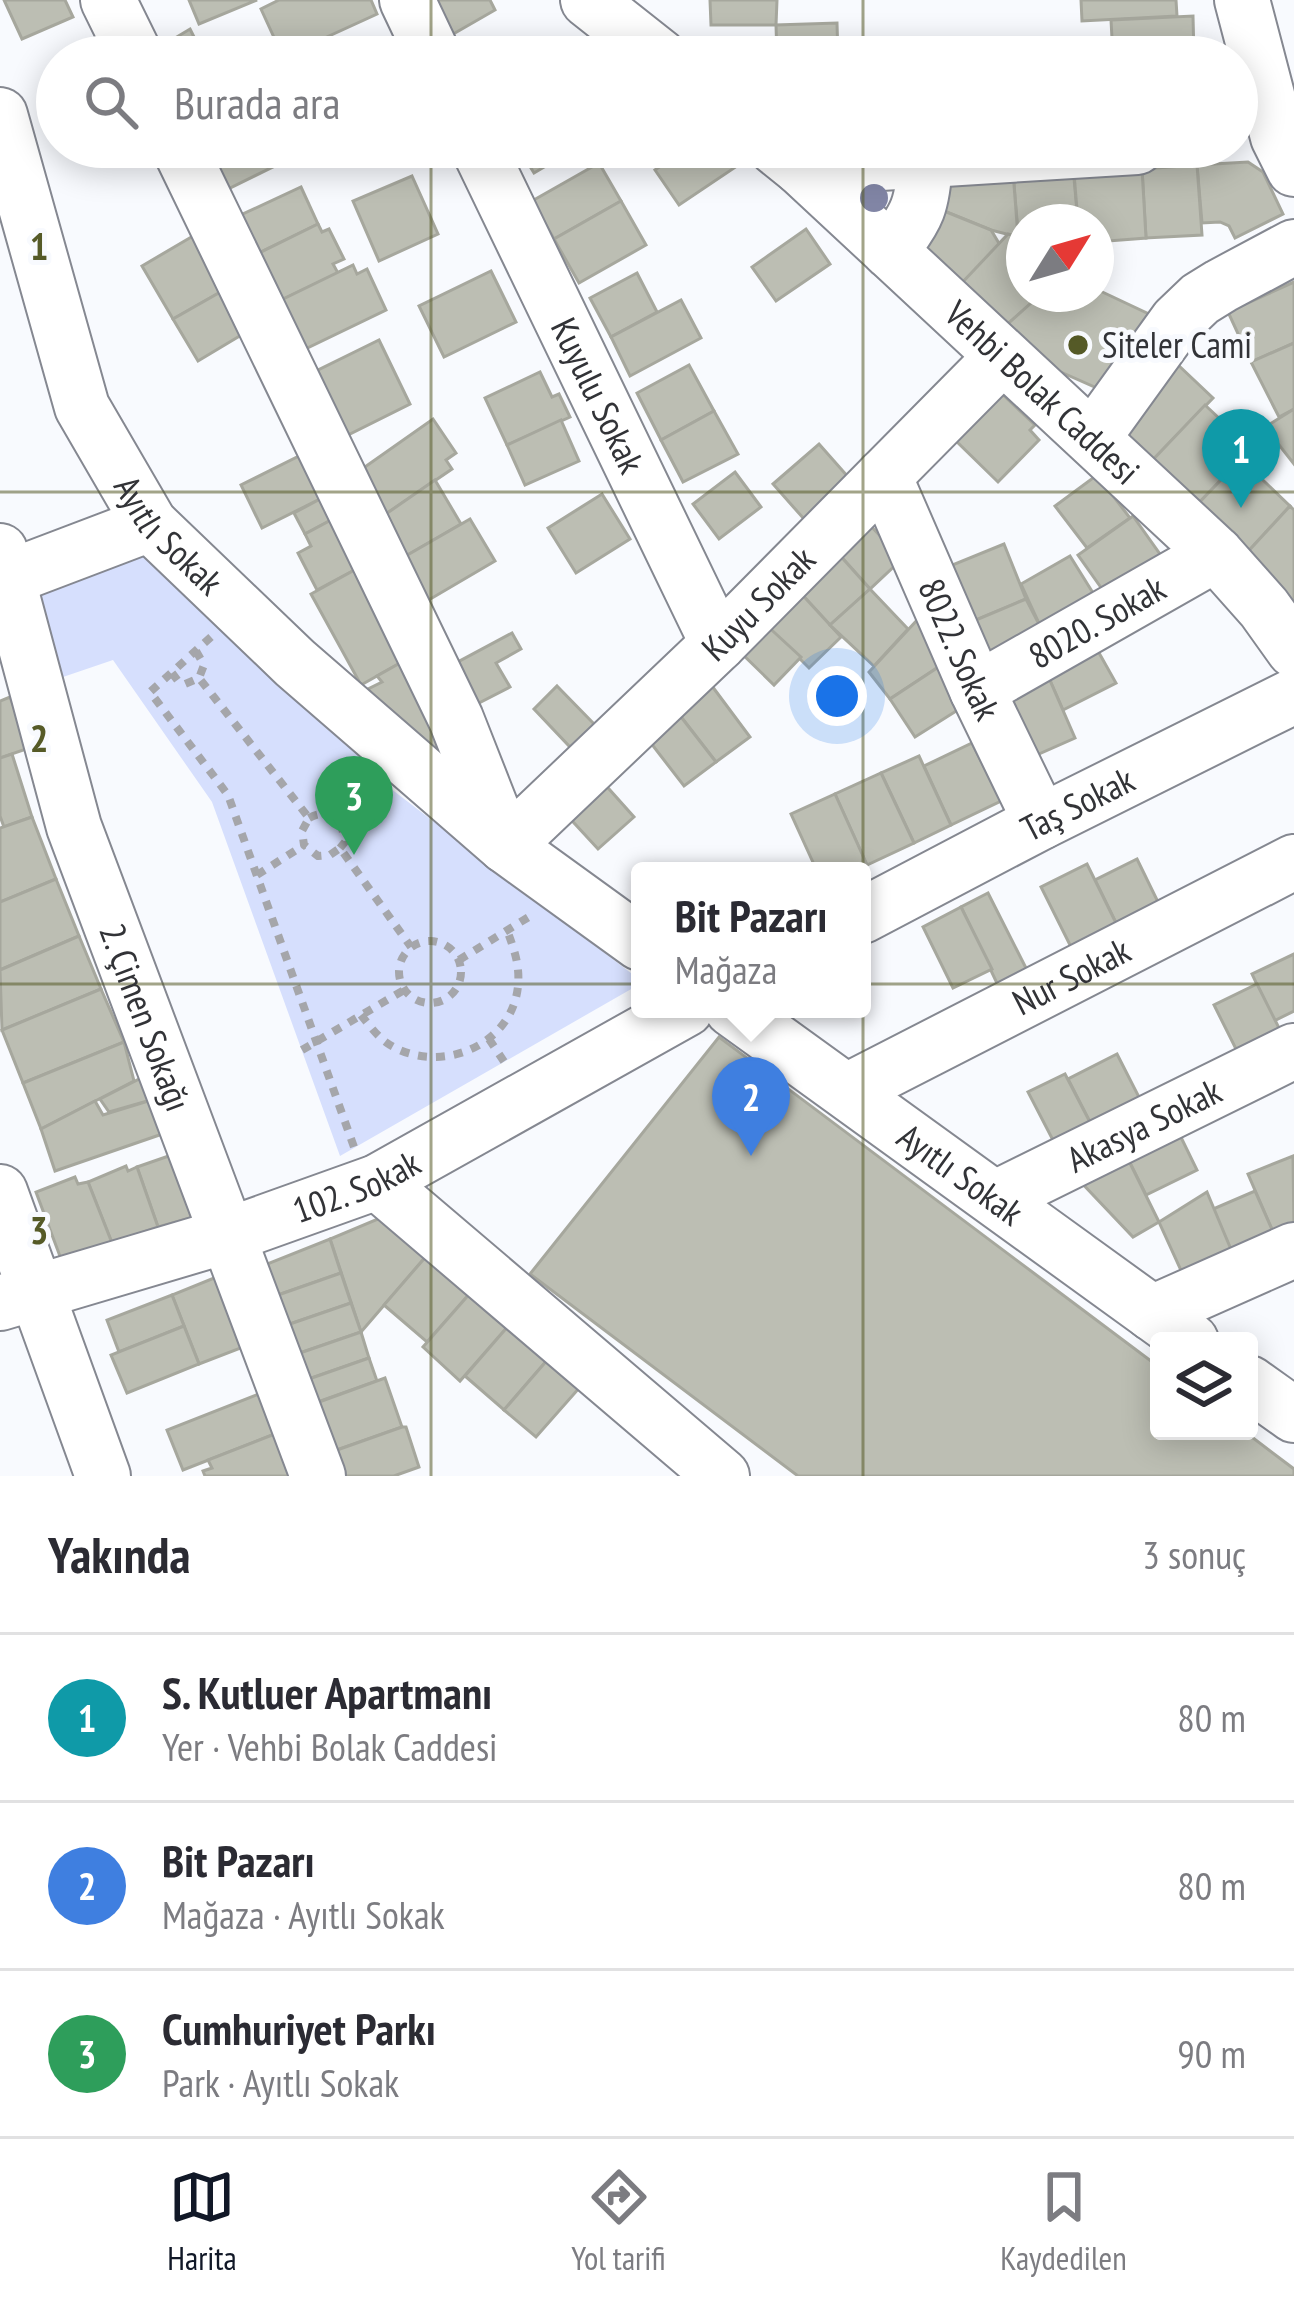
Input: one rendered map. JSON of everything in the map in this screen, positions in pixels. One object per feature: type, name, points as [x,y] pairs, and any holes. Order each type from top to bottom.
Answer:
[{"type":"street","points":[[108,0],[126,36]]},
{"type":"street","points":[[407,0],[424,36]]},
{"type":"street","points":[[588,0],[633,36]]},
{"type":"street","points":[[1242,0],[1250,36]]},
{"type":"street","points":[[1258,68],[1276,145]]},
{"type":"street","name":"Ayıtlı Sokak","points":[[0,115],[82,407],[150,524],[295,663],[506,846],[631,936]]},
{"type":"street","points":[[189,168],[456,719],[506,846]]},
{"type":"street","name":"Kuyulu Sokak","points":[[488,168],[718,644]]},
{"type":"street","name":"Vehbi Bolak Caddesi","points":[[799,168],[1216,554],[1294,650]]},
{"type":"street","points":[[890,250],[916,214],[924,192],[925,168]]},
{"type":"street","points":[[1100,429],[1177,320],[1211,292],[1294,247]]},
{"type":"street","name":"Kuyu Sokak","points":[[506,846],[718,644],[1003,357]]},
{"type":"street","name":"8022. Sokak","points":[[884,476],[976,690],[1041,822]]},
{"type":"street","points":[[2,570],[150,524]]},
{"type":"street","name":"8020. Sokak","points":[[976,690],[1216,554]]},
{"type":"street","name":"2. Çimen Sokağı","points":[[2,570],[74,827],[318,1476]]},
{"type":"street","name":"Taş Sokak","points":[[871,911],[1294,695]]},
{"type":"street","name":"Nur Sokak","points":[[847,1091],[1294,862]]},
{"type":"street","name":"102. Sokak","points":[[18,1298],[229,1235],[368,1171],[668,1018]]},
{"type":"street","name":"Ayıtlı Sokak","points":[[745,1018],[1172,1327]]},
{"type":"street","name":"Akasya Sokak","points":[[996,1198],[1294,1052]]},
{"type":"street","points":[[368,1171],[722,1476]]},
{"type":"street","points":[[0,1192],[18,1298],[103,1476]]},
{"type":"street","points":[[1172,1327],[1294,1250]]},
{"type":"street","points":[[1258,1389],[1294,1415]]},
{"type":"path","points":[[241,610],[150,692],[229,795],[315,1042],[368,1171]]},
{"type":"path","points":[[172,673],[185,684],[199,678],[204,665],[196,651]]},
{"type":"path","points":[[199,678],[309,818]]},
{"type":"path","points":[[341,823],[421,772]]},
{"type":"path","points":[[323,813],[341,823],[345,836],[340,848],[318,856],[304,844],[302,832],[309,818],[323,813]]},
{"type":"path","points":[[257,875],[304,844]]},
{"type":"path","points":[[340,848],[411,947]]},
{"type":"path","points":[[459,960],[568,890]]},
{"type":"path","points":[[361,1016],[382,1041],[406,1054],[435,1058],[464,1054],[489,1039],[508,1017],[518,990],[518,961],[507,930]]},
{"type":"path","points":[[436,941],[446,944],[459,960],[461,980],[442,1001],[422,1002],[404,990],[399,970],[411,947],[436,941]]},
{"type":"path","points":[[302,1050],[404,990]]},
{"type":"path","points":[[489,1039],[510,1071]]},
{"type":"shaded area","points":[[162,544],[210,586],[386,785],[631,973],[631,989],[340,1156],[212,802],[113,660],[63,677],[32,587]]},
{"type":"building","points":[[4,0],[65,0],[73,17],[22,39]]},
{"type":"building","points":[[189,0],[257,0],[199,24]]},
{"type":"building","points":[[279,0],[371,0],[377,14],[329,36],[273,36],[261,9]]},
{"type":"building","points":[[426,0],[490,0],[495,10],[447,36]]},
{"type":"building","points":[[710,0],[777,0],[776,25],[711,25]]},
{"type":"building","points":[[1081,0],[1176,0],[1177,16],[1082,21]]},
{"type":"building","points":[[1193,16],[1193,36],[1112,36],[1111,20]]},
{"type":"building","points":[[837,23],[837,36],[776,36],[776,25]]},
{"type":"building","points":[[205,168],[271,168],[218,194]]},
{"type":"building","points":[[590,168],[602,168],[621,201],[554,239],[532,201]]},
{"type":"building","points":[[658,168],[734,168],[679,205]]},
{"type":"building","points":[[1073,168],[1076,204],[1016,204],[1013,172]]},
{"type":"building","points":[[1197,168],[1257,168],[1283,214],[1235,238],[1229,226],[1202,223]]},
{"type":"building","points":[[1197,168],[1202,235],[1146,238],[1142,169]]},
{"type":"building","points":[[1142,169],[1146,238],[1114,241],[1114,204],[1077,204],[1074,173]]},
{"type":"building","points":[[1013,172],[1015,204],[1006,204],[1006,234],[944,211],[944,176]]},
{"type":"building","points":[[412,176],[438,234],[379,261],[353,201]]},
{"type":"building","points":[[301,187],[318,224],[251,257],[232,219]]},
{"type":"building","points":[[621,201],[646,245],[579,283],[554,239]]},
{"type":"building","points":[[944,211],[991,230],[1000,245],[959,286],[917,244]]},
{"type":"building","points":[[318,224],[322,232],[329,229],[344,259],[333,264],[338,273],[273,304],[251,257]]},
{"type":"building","points":[[806,229],[830,264],[776,301],[752,267]]},
{"type":"building","points":[[193,236],[224,290],[173,319],[142,266]]},
{"type":"building","points":[[1006,236],[1006,312],[1021,312],[1002,329],[959,286]]},
{"type":"building","points":[[353,265],[357,274],[367,269],[386,310],[297,353],[273,304]]},
{"type":"building","points":[[491,271],[516,322],[444,357],[419,306]]},
{"type":"building","points":[[637,273],[657,312],[611,337],[590,298]]},
{"type":"building","points":[[1294,282],[1294,343],[1251,362],[1228,312]]},
{"type":"building","points":[[224,290],[248,331],[198,361],[173,319]]},
{"type":"building","name":"Siteler Cami","points":[[1114,298],[1151,315],[1115,396],[1036,361],[1002,329],[1021,312],[1114,312]]},
{"type":"building","points":[[681,300],[701,338],[630,376],[611,337]]},
{"type":"building","points":[[379,340],[410,404],[340,439],[308,375]]},
{"type":"building","points":[[1294,343],[1294,409],[1279,417],[1251,362]]},
{"type":"building","points":[[1176,363],[1213,398],[1147,466],[1112,433]]},
{"type":"building","points":[[689,365],[714,411],[661,440],[637,393]]},
{"type":"building","points":[[540,372],[552,397],[559,394],[570,417],[507,445],[485,398]]},
{"type":"building","points":[[1000,392],[1035,425],[1030,430],[1039,440],[998,482],[954,439]]},
{"type":"building","points":[[1205,405],[1222,421],[1211,432],[1241,459],[1193,509],[1147,466]]},
{"type":"building","points":[[1294,409],[1294,464],[1265,427]]},
{"type":"building","points":[[714,411],[738,454],[683,482],[661,440]]},
{"type":"building","points":[[433,419],[456,453],[446,460],[452,469],[383,516],[362,469]]},
{"type":"building","points":[[561,420],[579,461],[525,485],[507,445]]},
{"type":"building","points":[[819,444],[850,479],[804,519],[773,484]]},
{"type":"building","points":[[301,455],[322,498],[262,528],[241,485]]},
{"type":"building","points":[[1241,459],[1290,506],[1243,557],[1193,509]]},
{"type":"building","points":[[735,472],[761,507],[719,539],[693,504]]},
{"type":"building","points":[[1097,475],[1130,518],[1087,548],[1055,506]]},
{"type":"building","points":[[435,480],[461,524],[404,557],[383,516]]},
{"type":"building","points":[[602,494],[630,539],[576,573],[548,528]]},
{"type":"building","points":[[322,498],[333,519],[305,534],[294,513]]},
{"type":"building","points":[[1290,506],[1294,510],[1291,606],[1243,557]]},
{"type":"building","points":[[1133,516],[1162,557],[1107,596],[1078,555]]},
{"type":"building","points":[[333,519],[360,567],[317,590],[298,553],[311,546],[305,534]]},
{"type":"building","points":[[470,519],[495,561],[427,601],[404,557]]},
{"type":"building","points":[[867,522],[902,559],[870,589],[836,551]]},
{"type":"building","points":[[1004,544],[1026,599],[964,625],[940,570]]},
{"type":"building","points":[[836,551],[870,589],[830,625],[796,588]]},
{"type":"building","points":[[1070,556],[1098,601],[1043,632],[1021,584]]},
{"type":"building","points":[[360,567],[409,658],[361,685],[311,594]]},
{"type":"building","points":[[796,588],[841,637],[809,668],[763,622]]},
{"type":"building","points":[[870,589],[908,629],[874,666],[830,625]]},
{"type":"building","points":[[1026,599],[1043,632],[980,664],[964,625]]},
{"type":"building","points":[[919,618],[940,666],[890,699],[869,672]]},
{"type":"building","points":[[763,622],[801,657],[774,685],[737,649]]},
{"type":"building","points":[[512,633],[521,649],[496,663],[510,687],[477,704],[456,663]]},
{"type":"building","points":[[1094,644],[1116,683],[1063,710],[1045,669]]},
{"type":"building","points":[[409,658],[450,737],[424,756],[368,689],[382,682],[377,676]]},
{"type":"building","points":[[940,666],[961,708],[915,737],[890,699]]},
{"type":"building","points":[[1045,669],[1075,738],[1032,757],[1002,688]]},
{"type":"building","points":[[557,686],[595,725],[571,748],[534,709]]},
{"type":"building","points":[[712,686],[750,737],[716,762],[678,713]]},
{"type":"building","points":[[10,697],[29,748],[0,758],[0,701]]},
{"type":"building","points":[[678,713],[716,762],[684,786],[647,738]]},
{"type":"building","points":[[972,743],[1001,801],[951,825],[924,766]]},
{"type":"building","points":[[12,754],[32,817],[4,827],[0,758]]},
{"type":"building","points":[[919,756],[951,825],[914,843],[881,773]]},
{"type":"building","points":[[881,773],[914,843],[866,862],[835,794]]},
{"type":"building","points":[[601,780],[634,817],[598,849],[564,812]]},
{"type":"building","points":[[835,794],[866,862],[813,862],[791,814]]},
{"type":"building","points":[[32,817],[56,879],[0,902],[0,828]]},
{"type":"building","points":[[1137,859],[1160,906],[1118,927],[1095,880]]},
{"type":"building","points":[[1087,864],[1118,927],[1072,949],[1041,887]]},
{"type":"building","points":[[56,879],[79,936],[0,970],[0,902]]},
{"type":"building","points":[[988,893],[1031,978],[1002,994],[961,907]]},
{"type":"building","points":[[961,907],[992,969],[953,988],[923,927]]},
{"type":"building","points":[[79,936],[101,989],[2,1030],[0,970]]},
{"type":"building","points":[[1294,954],[1294,1011],[1274,1021],[1252,974]]},
{"type":"building","points":[[1257,984],[1282,1034],[1239,1055],[1214,1005]]},
{"type":"building","points":[[101,989],[124,1042],[23,1083],[2,1030]]},
{"type":"building","points":[[719,1037],[1150,1360],[1150,1440],[1256,1440],[1294,1469],[1294,1476],[798,1476],[530,1274]]},
{"type":"building","points":[[124,1042],[134,1081],[41,1129],[23,1083]]},
{"type":"building","points":[[1117,1054],[1142,1103],[1093,1128],[1068,1079]]},
{"type":"building","points":[[151,1073],[158,1098],[109,1112],[100,1099]]},
{"type":"building","points":[[1065,1074],[1093,1128],[1056,1146],[1028,1092]]},
{"type":"building","points":[[158,1098],[171,1131],[55,1171],[41,1129],[95,1101],[103,1115]]},
{"type":"building","points":[[1175,1125],[1197,1170],[1146,1195],[1124,1151]]},
{"type":"building","points":[[186,1150],[208,1213],[158,1227],[137,1167]]},
{"type":"building","points":[[1124,1151],[1159,1222],[1133,1237],[1075,1176]]},
{"type":"building","points":[[1293,1156],[1294,1233],[1277,1241],[1248,1174]]},
{"type":"building","points":[[126,1166],[128,1171],[137,1167],[158,1227],[112,1243],[88,1182]]},
{"type":"building","points":[[75,1177],[78,1184],[88,1182],[112,1243],[61,1259],[36,1192]]},
{"type":"building","points":[[1255,1191],[1277,1241],[1235,1259],[1213,1209]]},
{"type":"building","points":[[1207,1192],[1235,1259],[1184,1277],[1159,1222]]},
{"type":"building","points":[[385,1216],[429,1253],[361,1332],[330,1239]]},
{"type":"building","points":[[330,1239],[341,1273],[278,1295],[267,1264]]},
{"type":"building","points":[[429,1253],[472,1291],[427,1342],[384,1305]]},
{"type":"building","points":[[341,1273],[351,1303],[287,1325],[278,1295]]},
{"type":"building","points":[[219,1276],[246,1346],[199,1364],[172,1295]]},
{"type":"building","points":[[472,1291],[510,1324],[460,1381],[423,1347]]},
{"type":"building","points":[[172,1295],[184,1326],[119,1352],[107,1320]]},
{"type":"building","points":[[351,1303],[361,1332],[297,1354],[287,1325]]},
{"type":"building","points":[[510,1324],[549,1358],[504,1410],[465,1376]]},
{"type":"building","points":[[184,1326],[199,1364],[127,1393],[111,1355]]},
{"type":"building","points":[[361,1332],[369,1358],[306,1380],[297,1354]]},
{"type":"building","points":[[369,1358],[377,1381],[315,1403],[306,1380]]},
{"type":"building","points":[[549,1358],[581,1386],[536,1437],[504,1410]]},
{"type":"building","points":[[385,1378],[402,1427],[337,1450],[319,1402]]},
{"type":"building","points":[[269,1390],[285,1430],[183,1470],[167,1430]]},
{"type":"building","points":[[406,1427],[419,1467],[394,1476],[346,1476],[337,1450]]},
{"type":"building","points":[[285,1430],[301,1471],[289,1476],[205,1476],[203,1471],[212,1468],[208,1460]]},
{"type":"place","name":"Siteler Cami","points":[[1078,345]]},
{"type":"place","name":"S. Kutluer Apartmanı","points":[[1241,508]]},
{"type":"place","name":"Cumhuriyet Parkı","points":[[354,855]]},
{"type":"place","name":"Bit Pazarı","points":[[751,1156]]}]
